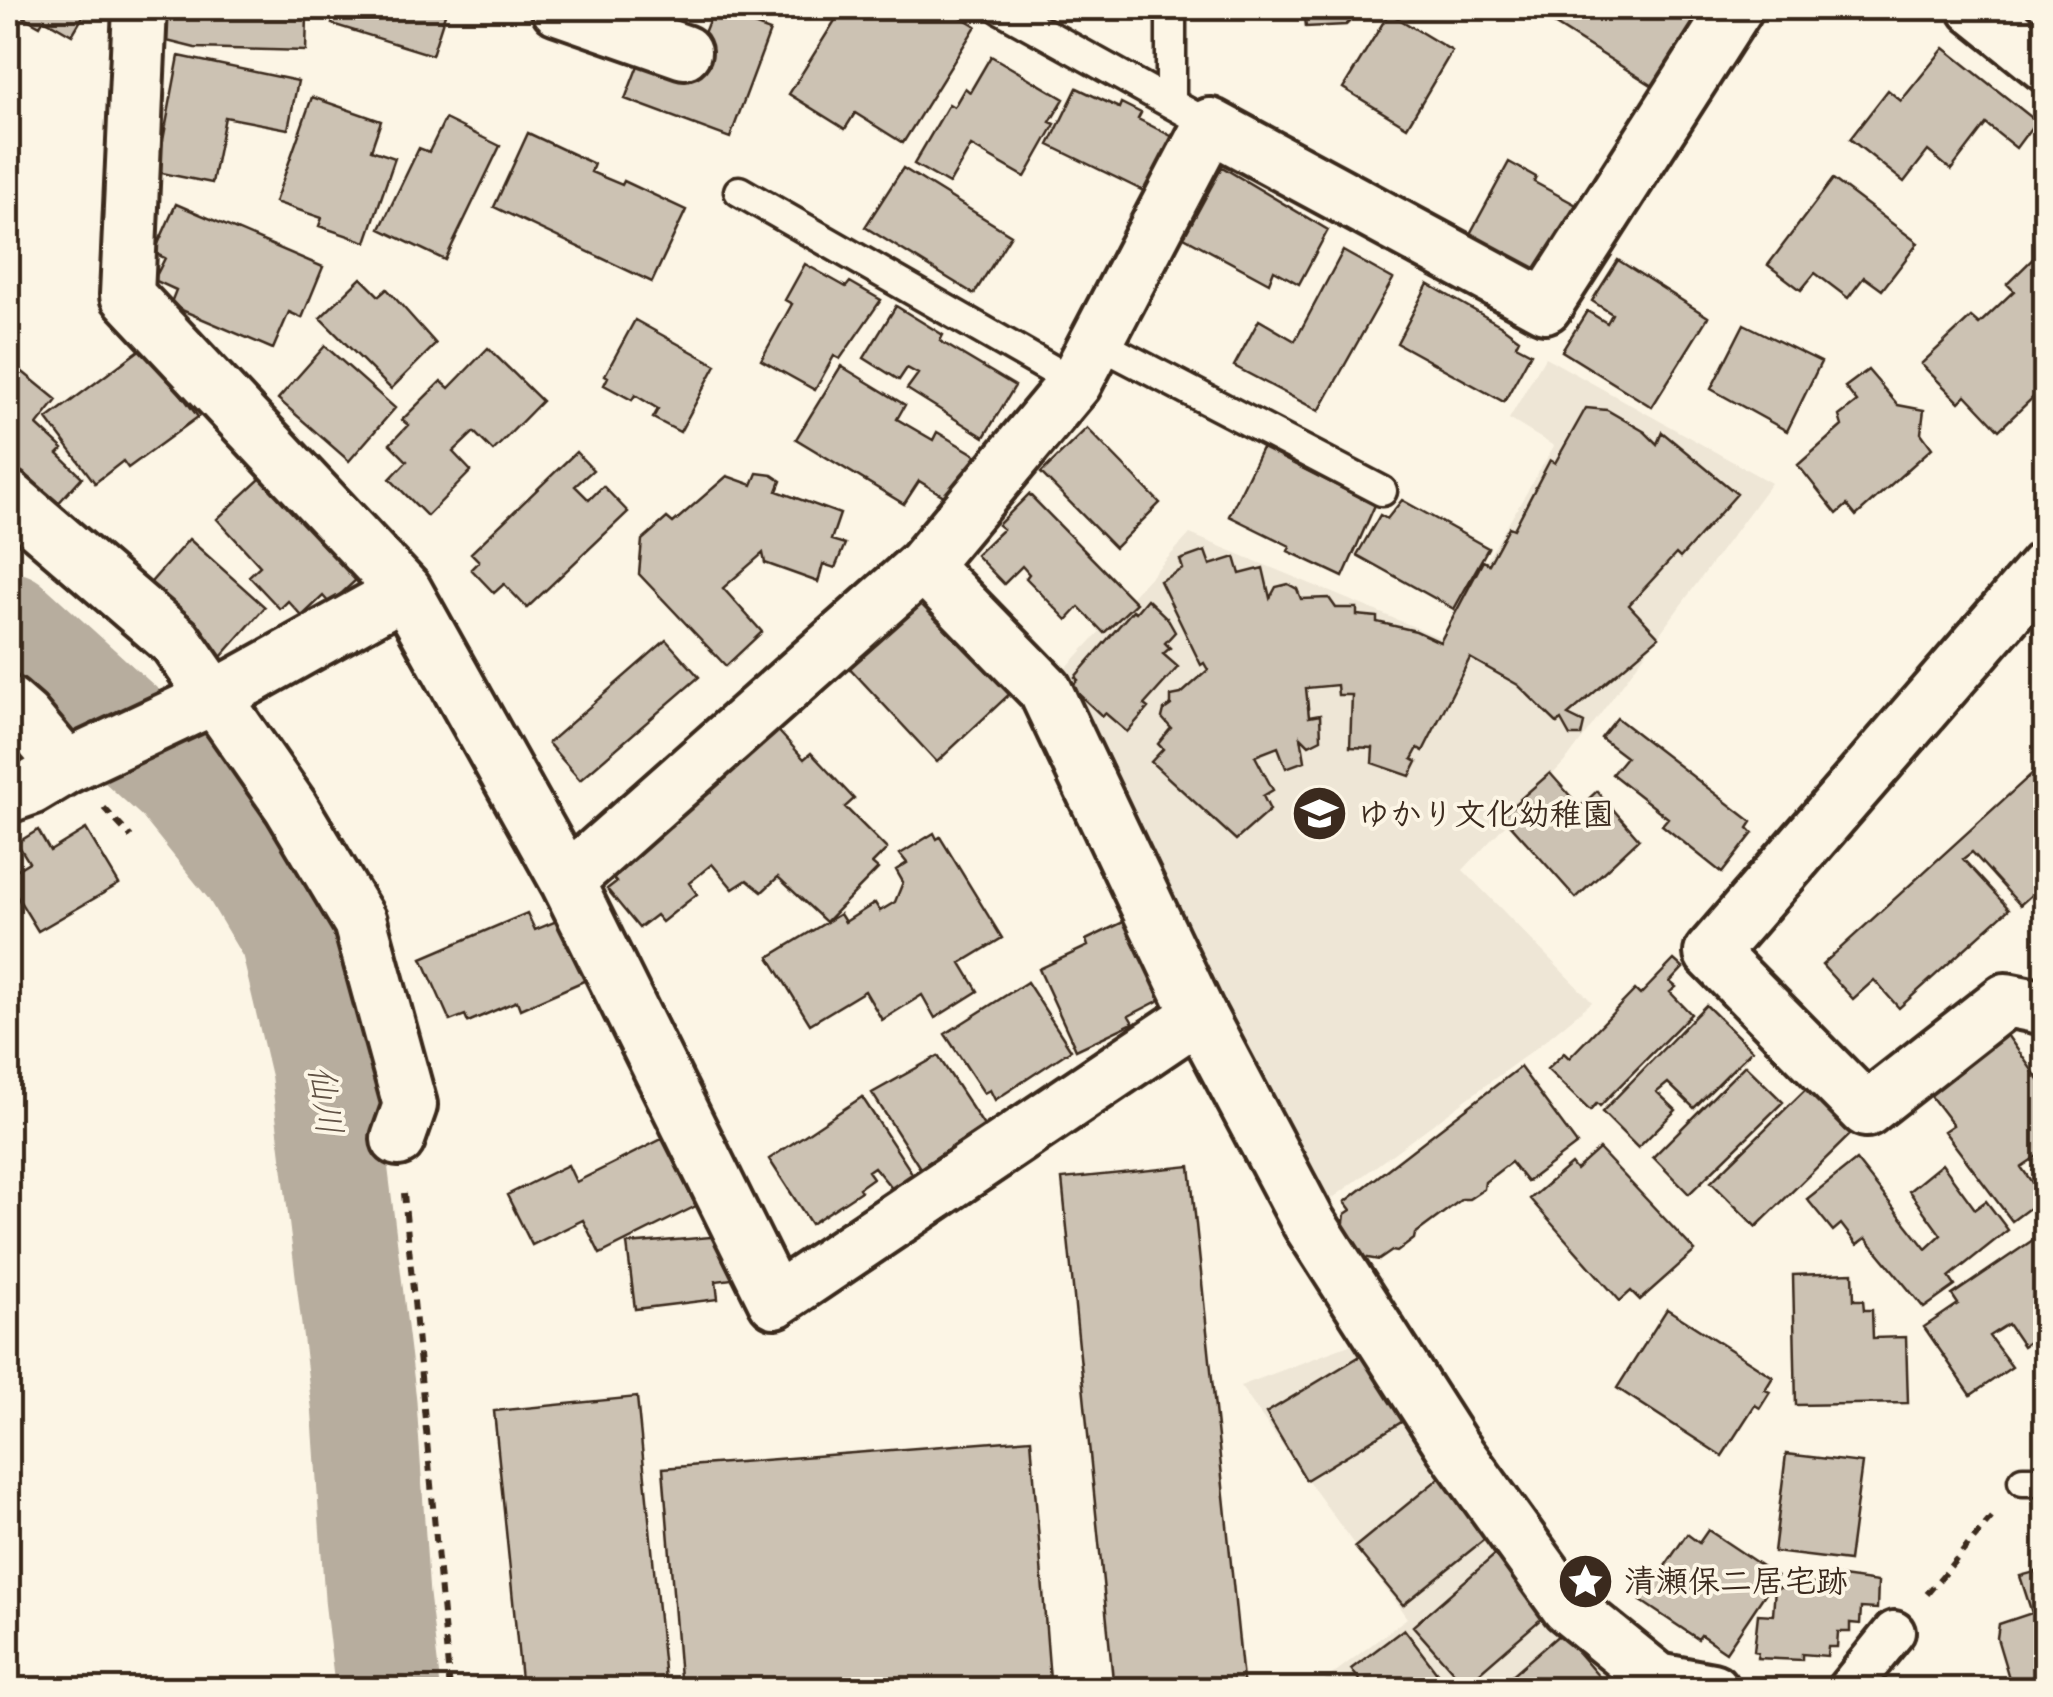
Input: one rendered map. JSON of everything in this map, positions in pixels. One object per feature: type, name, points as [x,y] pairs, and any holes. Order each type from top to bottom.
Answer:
[{"type":"street","points":[[140,8],[128,295],[405,591],[566,881],[775,1301],[1199,1015]]},
{"type":"street","points":[[558,8],[684,52]]},
{"type":"street","points":[[566,881],[923,565],[1087,363],[1191,114],[1545,306],[1736,8]]},
{"type":"street","points":[[1975,8],[2046,65]]},
{"type":"street","points":[[8,498],[176,642],[199,705],[292,807],[360,922],[410,1105],[398,1139]]},
{"type":"street","points":[[923,565],[1044,690],[1199,1015],[1308,1222],[1452,1446],[1568,1607],[1658,1680],[1712,1690]]},
{"type":"street","points":[[2046,566],[1711,952],[1866,1110],[2006,1000],[2046,1008]]},
{"type":"street","points":[[8,796],[32,788],[79,761],[199,705],[405,591]]},
{"type":"street","points":[[8,703],[79,761]]},
{"type":"street","points":[[1847,1690],[1894,1632]]},
{"type":"lane","points":[[1171,8],[1191,114]]},
{"type":"lane","points":[[1001,9],[1191,114]]},
{"type":"lane","points":[[738,191],[1087,363],[1382,491]]},
{"type":"path","points":[[398,1139],[450,1690]]},
{"type":"path","points":[[1894,1632],[2034,1481]]},
{"type":"shaded area","name":"ゆかり文化幼稚園","points":[[1545,357],[1771,483],[1568,758],[1463,870],[1592,1002],[1322,1206],[1054,681],[1190,534],[1441,638],[1554,446],[1509,419]]},
{"type":"shaded area","points":[[1368,1338],[1656,1689],[1313,1689],[1407,1618],[1240,1386]]},
{"type":"building","points":[[8,8],[88,8],[72,35],[44,19],[40,26]]},
{"type":"building","points":[[156,8],[313,8],[313,15],[307,15],[306,51],[195,48],[155,38]]},
{"type":"building","points":[[337,8],[447,8],[432,55],[332,24]]},
{"type":"building","points":[[850,8],[946,8],[976,26],[903,143],[855,113],[845,129],[789,94],[839,14],[845,16]]},
{"type":"building","points":[[1288,8],[1364,8],[1346,25],[1306,27],[1305,17],[1289,18]]},
{"type":"building","points":[[1387,8],[1464,8],[1465,15],[1409,17],[1409,11],[1388,12]]},
{"type":"building","points":[[1553,8],[1678,8],[1700,21],[1658,89],[1546,19]]},
{"type":"building","points":[[713,10],[770,31],[730,138],[625,99],[647,42],[694,59]]},
{"type":"building","points":[[1389,13],[1452,51],[1407,127],[1343,88]]},
{"type":"building","points":[[1944,48],[2036,121],[2016,148],[1986,124],[1951,170],[1928,151],[1904,182],[1850,139],[1888,90],[1901,101]]},
{"type":"building","points":[[179,56],[298,81],[288,129],[225,117],[212,183],[157,172]]},
{"type":"building","points":[[991,56],[1064,99],[1050,122],[1055,124],[1025,177],[971,146],[949,184],[914,164],[949,104],[954,107],[965,88],[970,92]]},
{"type":"building","points":[[1077,88],[1119,108],[1121,103],[1141,113],[1138,119],[1179,140],[1152,195],[1049,145]]},
{"type":"building","points":[[312,97],[381,121],[371,150],[395,158],[366,242],[319,226],[322,218],[275,202]]},
{"type":"building","points":[[445,119],[500,146],[445,260],[380,229],[419,148],[429,152]]},
{"type":"building","points":[[528,133],[594,164],[591,172],[622,185],[624,181],[686,210],[652,282],[494,207]]},
{"type":"building","points":[[1509,162],[1536,177],[1534,182],[1580,207],[1538,285],[1464,245]]},
{"type":"building","points":[[1222,167],[1328,230],[1299,284],[1274,270],[1269,283],[1184,237]]},
{"type":"building","points":[[903,168],[1011,235],[974,294],[865,227]]},
{"type":"building","points":[[1833,179],[1918,243],[1882,290],[1864,277],[1848,298],[1815,273],[1801,290],[1768,265]]},
{"type":"building","points":[[176,204],[323,267],[302,318],[289,312],[273,349],[170,305],[176,290],[154,280],[165,258],[154,253]]},
{"type":"building","points":[[2046,246],[2046,385],[1999,430],[1966,395],[1959,402],[1921,364],[1971,317],[1979,324],[2014,291],[2007,284]]},
{"type":"building","points":[[1343,251],[1393,279],[1319,411],[1234,366],[1259,320],[1295,341]]},
{"type":"building","points":[[1618,260],[1708,317],[1652,407],[1562,351],[1587,311],[1607,323],[1612,314],[1592,301]]},
{"type":"building","points":[[805,264],[846,287],[850,282],[881,300],[840,359],[834,356],[815,390],[761,360],[792,304],[785,300]]},
{"type":"building","points":[[361,278],[379,296],[387,289],[436,344],[391,389],[320,318]]},
{"type":"building","points":[[1428,284],[1500,325],[1519,339],[1516,345],[1531,353],[1504,402],[1397,343]]},
{"type":"building","points":[[896,306],[943,335],[940,341],[1015,386],[984,437],[907,389],[918,374],[907,368],[899,380],[864,358]]},
{"type":"building","points":[[635,320],[716,365],[680,432],[653,418],[658,409],[635,395],[632,400],[604,385],[608,377],[605,375]]},
{"type":"building","points":[[1744,324],[1821,362],[1787,431],[1711,389]]},
{"type":"building","points":[[145,346],[198,417],[128,468],[123,461],[95,483],[47,419]]},
{"type":"building","points":[[325,346],[395,408],[349,461],[278,399]]},
{"type":"building","points":[[488,348],[542,401],[493,451],[474,432],[453,452],[471,471],[427,516],[390,479],[407,461],[390,444],[408,425],[402,420],[441,381],[449,388]]},
{"type":"building","points":[[8,360],[57,400],[37,425],[63,449],[58,454],[82,477],[54,508],[8,470]]},
{"type":"building","points":[[841,366],[905,405],[897,419],[933,440],[937,432],[984,460],[957,504],[919,481],[904,504],[796,439]]},
{"type":"building","points":[[1868,370],[1898,405],[1924,410],[1921,433],[1932,448],[1856,516],[1847,505],[1837,514],[1798,465],[1842,426],[1839,416],[1857,402],[1845,387]]},
{"type":"building","points":[[1586,408],[1607,410],[1645,432],[1657,444],[1662,432],[1737,494],[1680,558],[1676,554],[1629,605],[1659,637],[1568,715],[1584,723],[1581,736],[1570,736],[1561,720],[1557,723],[1518,685],[1470,658],[1423,751],[1418,748],[1412,759],[1417,762],[1410,776],[1372,763],[1373,748],[1350,747],[1352,695],[1338,695],[1337,685],[1306,688],[1309,717],[1320,715],[1321,739],[1309,745],[1301,737],[1305,761],[1286,768],[1278,747],[1255,756],[1273,790],[1263,796],[1270,810],[1236,840],[1151,762],[1163,749],[1158,744],[1171,728],[1162,718],[1171,705],[1171,696],[1181,694],[1208,670],[1204,663],[1201,665],[1160,581],[1183,569],[1180,560],[1205,551],[1210,565],[1235,557],[1240,574],[1263,568],[1270,598],[1276,587],[1288,584],[1297,589],[1301,599],[1329,598],[1336,608],[1357,608],[1357,615],[1377,617],[1377,622],[1416,631],[1440,642],[1483,561],[1489,564],[1509,527],[1514,529],[1550,460],[1555,463]]},
{"type":"building","points":[[1087,428],[1160,503],[1115,548],[1041,473]]},
{"type":"building","points":[[1262,448],[1375,505],[1343,577],[1288,551],[1290,546],[1229,516]]},
{"type":"building","points":[[576,452],[593,470],[575,486],[589,500],[603,486],[628,512],[527,608],[504,584],[494,593],[471,569],[479,561],[471,553]]},
{"type":"building","points":[[757,473],[781,481],[777,491],[840,514],[831,540],[845,544],[835,568],[823,564],[818,582],[765,563],[763,553],[723,588],[762,632],[726,666],[639,574],[642,540],[667,518],[673,523],[727,476],[752,485]]},
{"type":"building","points":[[261,478],[356,580],[330,604],[323,596],[302,616],[288,601],[280,609],[249,576],[260,566],[217,519]]},
{"type":"building","points":[[1029,494],[1136,603],[1104,633],[1079,607],[1067,620],[1026,578],[1029,574],[1022,566],[1004,584],[976,555],[1003,529],[998,525]]},
{"type":"building","points":[[1402,500],[1488,548],[1454,609],[1357,555],[1380,515],[1387,519]]},
{"type":"building","points":[[189,539],[265,607],[221,657],[145,589]]},
{"type":"building","points":[[921,595],[1014,690],[937,762],[846,664]]},
{"type":"building","points":[[1147,599],[1175,632],[1165,643],[1170,648],[1163,654],[1178,667],[1144,705],[1148,708],[1127,732],[1105,713],[1102,716],[1071,687],[1078,680],[1075,677]]},
{"type":"building","points":[[666,640],[699,677],[580,780],[548,743]]},
{"type":"building","points":[[1617,718],[1752,822],[1748,828],[1753,833],[1722,873],[1662,825],[1668,818],[1612,774],[1626,757],[1601,738]]},
{"type":"building","points":[[773,725],[804,759],[811,753],[854,799],[845,807],[887,849],[872,864],[878,869],[826,922],[778,877],[762,892],[747,880],[733,889],[712,864],[689,883],[697,894],[662,922],[656,915],[639,928],[607,889],[616,882],[609,874]]},
{"type":"building","points":[[2046,761],[2046,882],[2020,905],[1972,852],[1963,859],[2009,909],[1899,1008],[1874,980],[1853,999],[1822,965]]},
{"type":"building","points":[[1550,773],[1580,807],[1597,791],[1639,839],[1576,898],[1502,815]]},
{"type":"building","points":[[86,829],[119,884],[38,931],[8,882],[8,875],[29,862],[17,843],[38,830],[50,851]]},
{"type":"building","points":[[934,833],[1002,938],[961,963],[978,991],[935,1018],[922,995],[882,1020],[865,991],[810,1024],[769,957],[840,914],[845,922],[875,903],[880,911],[895,902],[903,882],[896,870],[907,863],[900,854]]},
{"type":"building","points":[[1144,912],[1179,990],[1129,1016],[1133,1023],[1076,1050],[1039,969],[1088,946],[1086,940]]},
{"type":"building","points":[[527,913],[535,930],[559,920],[586,980],[520,1009],[517,1001],[468,1022],[465,1015],[450,1021],[422,958]]},
{"type":"building","points":[[1674,960],[1683,968],[1670,982],[1676,987],[1670,992],[1691,1014],[1600,1106],[1597,1103],[1590,1111],[1547,1069],[1564,1053],[1569,1058],[1635,990],[1640,995]]},
{"type":"building","points":[[1027,982],[1071,1050],[995,1100],[990,1090],[984,1093],[945,1034]]},
{"type":"building","points":[[1706,1005],[1752,1050],[1694,1108],[1668,1083],[1657,1092],[1676,1110],[1638,1148],[1602,1112]]},
{"type":"building","points":[[2000,1025],[2046,1090],[2046,1126],[2041,1129],[2046,1136],[2046,1150],[2021,1167],[2043,1198],[2012,1221],[1944,1131],[1953,1125],[1924,1087]]},
{"type":"building","points":[[938,1056],[984,1126],[920,1168],[872,1093]]},
{"type":"building","points":[[1745,1065],[1783,1102],[1689,1194],[1653,1157]]},
{"type":"building","points":[[1520,1067],[1577,1144],[1527,1182],[1511,1162],[1485,1182],[1484,1189],[1462,1199],[1397,1252],[1379,1260],[1362,1257],[1343,1230],[1345,1214],[1351,1210],[1345,1202]]},
{"type":"building","points":[[1812,1083],[1857,1128],[1756,1227],[1711,1182]]},
{"type":"building","points":[[862,1097],[916,1179],[895,1192],[874,1167],[868,1171],[873,1178],[859,1188],[861,1191],[811,1224],[769,1159]]},
{"type":"building","points":[[662,1139],[696,1206],[600,1254],[583,1220],[532,1245],[507,1195],[568,1165],[576,1182]]},
{"type":"building","points":[[1599,1149],[1695,1251],[1640,1300],[1631,1291],[1620,1301],[1530,1199],[1571,1164],[1576,1170]]},
{"type":"building","points":[[1856,1160],[1926,1249],[1941,1235],[1909,1191],[1942,1164],[1975,1209],[1986,1201],[2008,1230],[1949,1277],[1955,1286],[1924,1308],[1866,1238],[1857,1245],[1841,1224],[1833,1231],[1807,1199]]},
{"type":"building","points":[[1190,1166],[1244,1690],[1114,1690],[1062,1179]]},
{"type":"building","points":[[2046,1231],[2046,1330],[2023,1346],[2008,1324],[1989,1336],[2012,1367],[1971,1395],[1924,1327],[1958,1304],[1952,1295]]},
{"type":"building","points":[[735,1235],[740,1278],[716,1281],[718,1299],[635,1309],[627,1244]]},
{"type":"building","points":[[1853,1273],[1854,1300],[1863,1300],[1864,1310],[1872,1310],[1873,1338],[1906,1337],[1908,1403],[1796,1405],[1793,1275]]},
{"type":"building","points":[[1667,1309],[1773,1377],[1765,1390],[1770,1392],[1760,1408],[1755,1405],[1722,1456],[1617,1388]]},
{"type":"building","points":[[1372,1349],[1413,1415],[1306,1480],[1266,1413]]},
{"type":"building","points":[[637,1397],[666,1690],[522,1690],[494,1411]]},
{"type":"building","points":[[1031,1439],[1050,1680],[930,1690],[681,1690],[663,1468]]},
{"type":"building","points":[[1786,1454],[1862,1463],[1849,1561],[1774,1552]]},
{"type":"building","points":[[1443,1475],[1491,1534],[1403,1605],[1355,1547]]},
{"type":"building","points":[[1708,1530],[1777,1576],[1726,1652],[1701,1635],[1698,1639],[1641,1601],[1687,1534],[1699,1543]]},
{"type":"building","points":[[1497,1553],[1549,1612],[1465,1685],[1413,1626]]},
{"type":"building","points":[[2046,1569],[2046,1678],[2012,1688],[1997,1638],[1999,1624],[2032,1613],[2020,1576]]},
{"type":"building","points":[[1828,1575],[1878,1582],[1877,1609],[1861,1608],[1860,1624],[1850,1623],[1850,1632],[1838,1632],[1837,1647],[1828,1647],[1827,1656],[1802,1654],[1802,1660],[1757,1658],[1758,1652],[1754,1651],[1758,1614],[1773,1615],[1775,1587],[1813,1591],[1813,1584],[1827,1585]]},
{"type":"building","points":[[1404,1629],[1450,1690],[1367,1690],[1351,1669]]},
{"type":"building","points":[[1561,1633],[1607,1686],[1602,1690],[1495,1690]]},
{"type":"waterway","name":"仙川","points":[[8,624],[179,779],[251,868],[292,937],[323,1068],[364,1403],[377,1597],[388,1690]]},
{"type":"place","name":"ゆかり文化幼稚園","points":[[1319,814]]},
{"type":"place","name":"清瀬保二居宅跡","points":[[1585,1581]]}]
